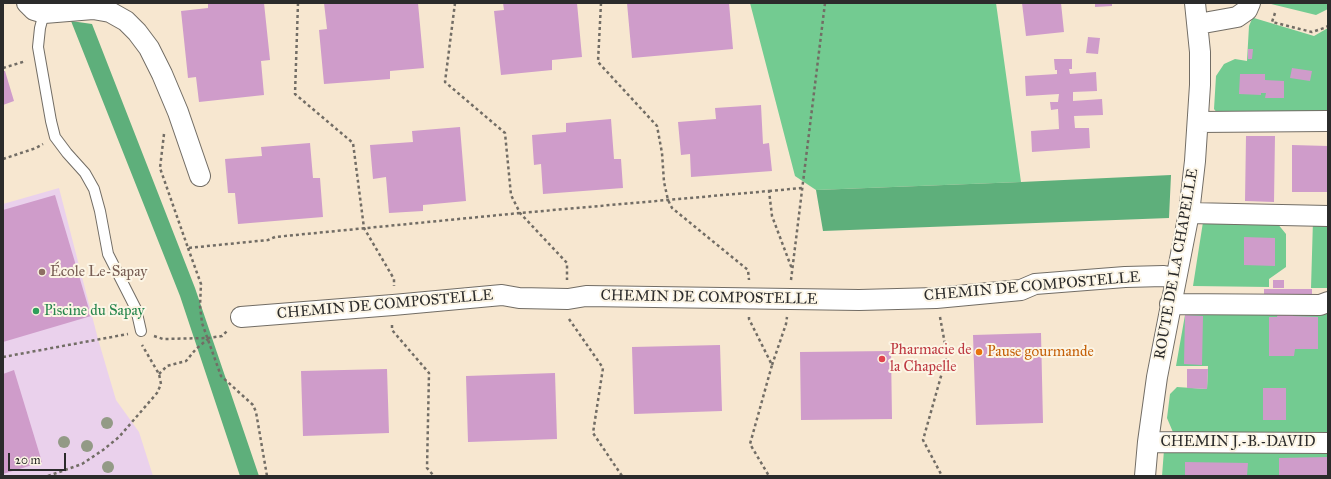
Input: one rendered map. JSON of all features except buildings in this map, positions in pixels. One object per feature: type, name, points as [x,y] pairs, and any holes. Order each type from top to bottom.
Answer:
[{"type":"street","name":"ROUTE DE LA CHAPELLE","points":[[1145,476],[1157,377],[1170,304],[1189,213],[1200,85],[1198,24],[1195,3]]},
{"type":"street","points":[[1198,24],[1237,18],[1243,14],[1250,5]]},
{"type":"street","points":[[35,8],[110,12],[126,21],[137,32],[149,48],[162,74],[178,112],[200,176]]},
{"type":"street","points":[[1198,122],[1328,121]]},
{"type":"street","points":[[1189,213],[1328,216]]},
{"type":"street","name":"CHEMIN DE COMPOSTELLE","points":[[241,317],[502,296],[519,298],[568,299],[586,296],[749,298],[789,300],[936,298],[1021,290],[1035,284],[1126,277],[1164,276],[1176,278]]},
{"type":"street","points":[[1170,304],[1320,305],[1328,302]]},
{"type":"street","name":"CHEMIN J.-B.-DAVID","points":[[1148,442],[1328,443]]},
{"type":"lane","points":[[35,8],[40,28],[38,47],[55,137],[94,188],[108,254],[136,308],[141,331]]},
{"type":"path","points":[[298,3],[295,94],[353,143],[364,228],[394,279]]},
{"type":"path","points":[[455,3],[445,82],[505,133],[511,195],[520,213],[567,263],[568,318],[603,368],[593,433],[622,476]]},
{"type":"path","points":[[601,3],[598,62],[657,126],[668,200],[672,208],[748,270],[749,319],[772,365]]},
{"type":"path","points":[[769,476],[750,444],[772,365],[786,324],[825,3]]},
{"type":"path","points":[[1274,13],[1272,22],[1312,32],[1328,26]]},
{"type":"path","points":[[3,68],[40,57]]},
{"type":"path","points":[[178,112],[165,128],[160,168],[201,284],[200,306],[202,323],[209,338],[221,376],[253,405],[256,412],[267,476]]},
{"type":"path","points":[[3,159],[36,148],[55,137]]},
{"type":"path","points":[[188,248],[364,228],[802,188]]},
{"type":"path","points":[[769,191],[772,216],[792,269]]},
{"type":"path","points":[[936,298],[947,355],[923,440],[942,476]]},
{"type":"path","points":[[393,305],[392,330],[429,373],[427,468],[434,476]]},
{"type":"path","points":[[3,357],[141,331],[163,339],[209,338],[222,336],[241,317]]},
{"type":"path","points":[[48,476],[82,464],[119,438],[157,394],[161,384],[159,374],[142,346],[141,331]]},
{"type":"path","points":[[159,374],[167,366],[186,361],[196,349],[209,338]]},
{"type":"shaded area","name":"École Le-Sapay","points":[[59,188],[98,339],[116,400],[139,432],[153,476],[3,476],[3,204]]},
{"type":"green space","points":[[750,3],[996,3],[1021,182],[816,190],[795,176]]},
{"type":"green space","points":[[1267,3],[1328,3],[1328,9],[1316,15]]},
{"type":"green space","points":[[1254,18],[1314,36],[1328,28],[1328,116],[1218,114],[1214,109],[1216,76],[1224,64],[1235,59],[1247,61],[1249,26]]},
{"type":"green space","points":[[71,21],[92,24],[195,288],[259,476],[240,476],[180,296]]},
{"type":"green space","points":[[1171,175],[1169,218],[823,231],[816,190],[1021,182]]},
{"type":"green space","points":[[1313,220],[1328,221],[1328,288],[1311,288]]},
{"type":"green space","points":[[1203,222],[1277,223],[1286,234],[1286,267],[1269,279],[1269,287],[1193,286]]},
{"type":"green space","points":[[1328,308],[1328,438],[1175,437],[1167,418],[1170,394],[1177,387],[1207,389],[1208,366],[1176,366],[1185,315],[1203,315],[1204,309]]},
{"type":"green space","points":[[1328,448],[1328,476],[1162,476],[1164,450]]},
{"type":"place","name":"École Le-Sapay","points":[[42,272]]},
{"type":"place","name":"Piscine du Sapay","points":[[36,311]]},
{"type":"place","name":"Pause gourmande","points":[[979,352]]},
{"type":"place","name":"Pharmacie de la Chapelle","points":[[882,359]]}]
